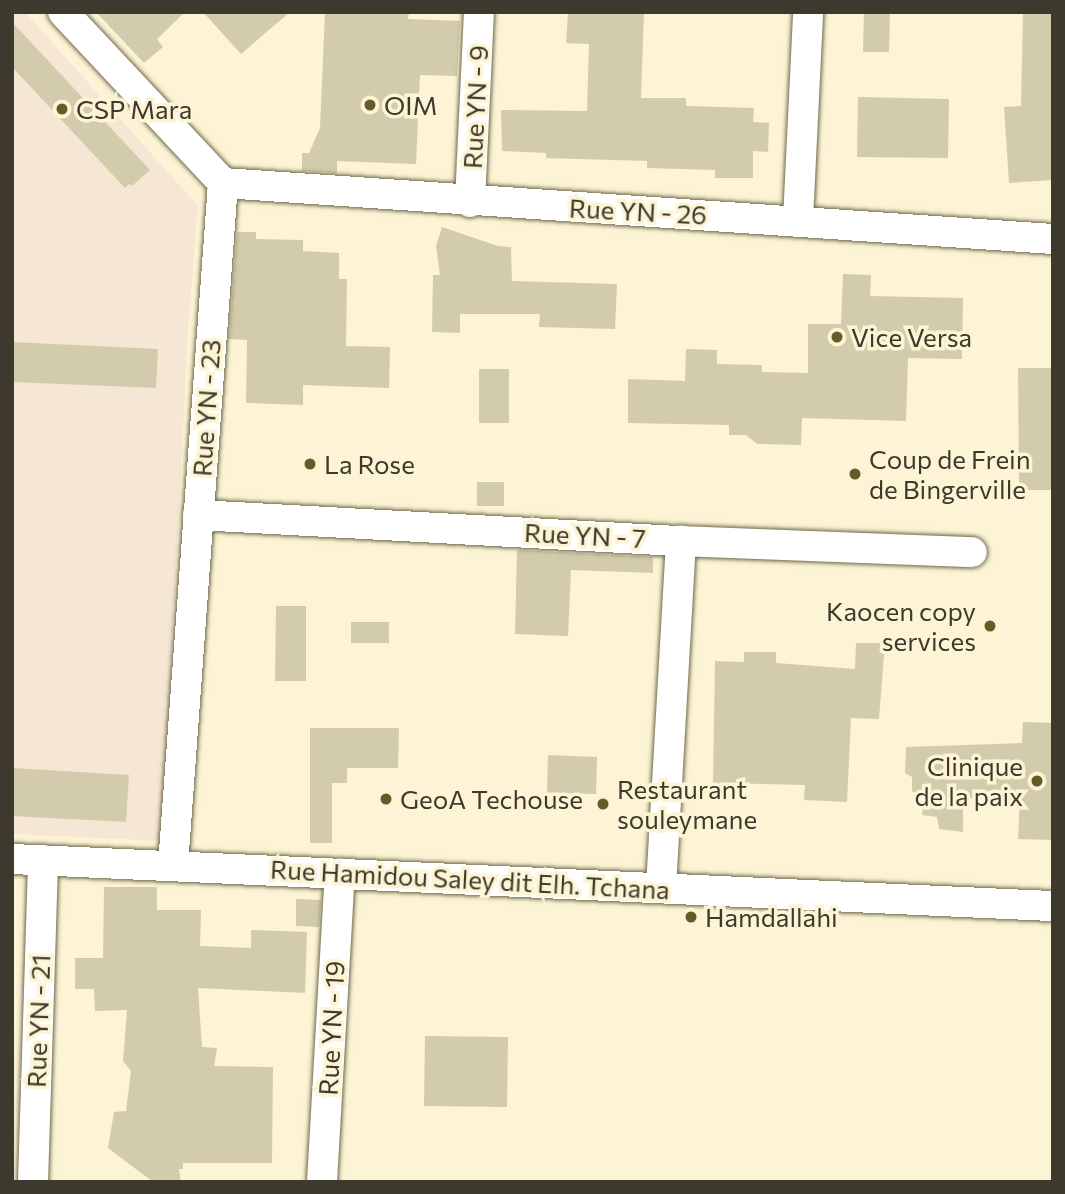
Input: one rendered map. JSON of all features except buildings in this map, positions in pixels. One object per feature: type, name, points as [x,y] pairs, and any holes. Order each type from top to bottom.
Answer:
[{"type":"street","points":[[63,12],[223,183]]},
{"type":"street","name":"Rue YN - 9","points":[[470,202],[480,12]]},
{"type":"street","points":[[798,220],[808,12]]},
{"type":"street","name":"Rue YN - 26","points":[[223,183],[470,202],[798,220],[1053,239]]},
{"type":"street","name":"Rue YN - 23","points":[[173,866],[223,183]]},
{"type":"street","name":"Rue YN - 7","points":[[198,515],[681,541],[972,552]]},
{"type":"street","points":[[661,888],[681,541]]},
{"type":"street","name":"Rue Hamidou Saley dit Elh. Tchana","points":[[12,859],[1053,906]]},
{"type":"street","name":"Rue YN - 21","points":[[33,1182],[43,860]]},
{"type":"street","name":"Rue YN - 19","points":[[321,1182],[340,874]]},
{"type":"shaded area","points":[[12,12],[25,12],[198,206],[188,330],[162,841],[12,834]]},
{"type":"place","name":"OIM","points":[[370,105]]},
{"type":"place","name":"CSP Mara","points":[[62,109]]},
{"type":"place","name":"Vice Versa","points":[[837,337]]},
{"type":"place","name":"La Rose","points":[[310,464]]},
{"type":"place","name":"Coup de Frein de Bingerville","points":[[855,474]]},
{"type":"place","name":"Kaocen copy services","points":[[990,626]]},
{"type":"place","name":"Clinique de la paix","points":[[1037,781]]},
{"type":"place","name":"GeoA Techouse","points":[[386,799]]},
{"type":"place","name":"Restaurant souleymane","points":[[603,804]]},
{"type":"place","name":"Hamdallahi","points":[[691,917]]}]
